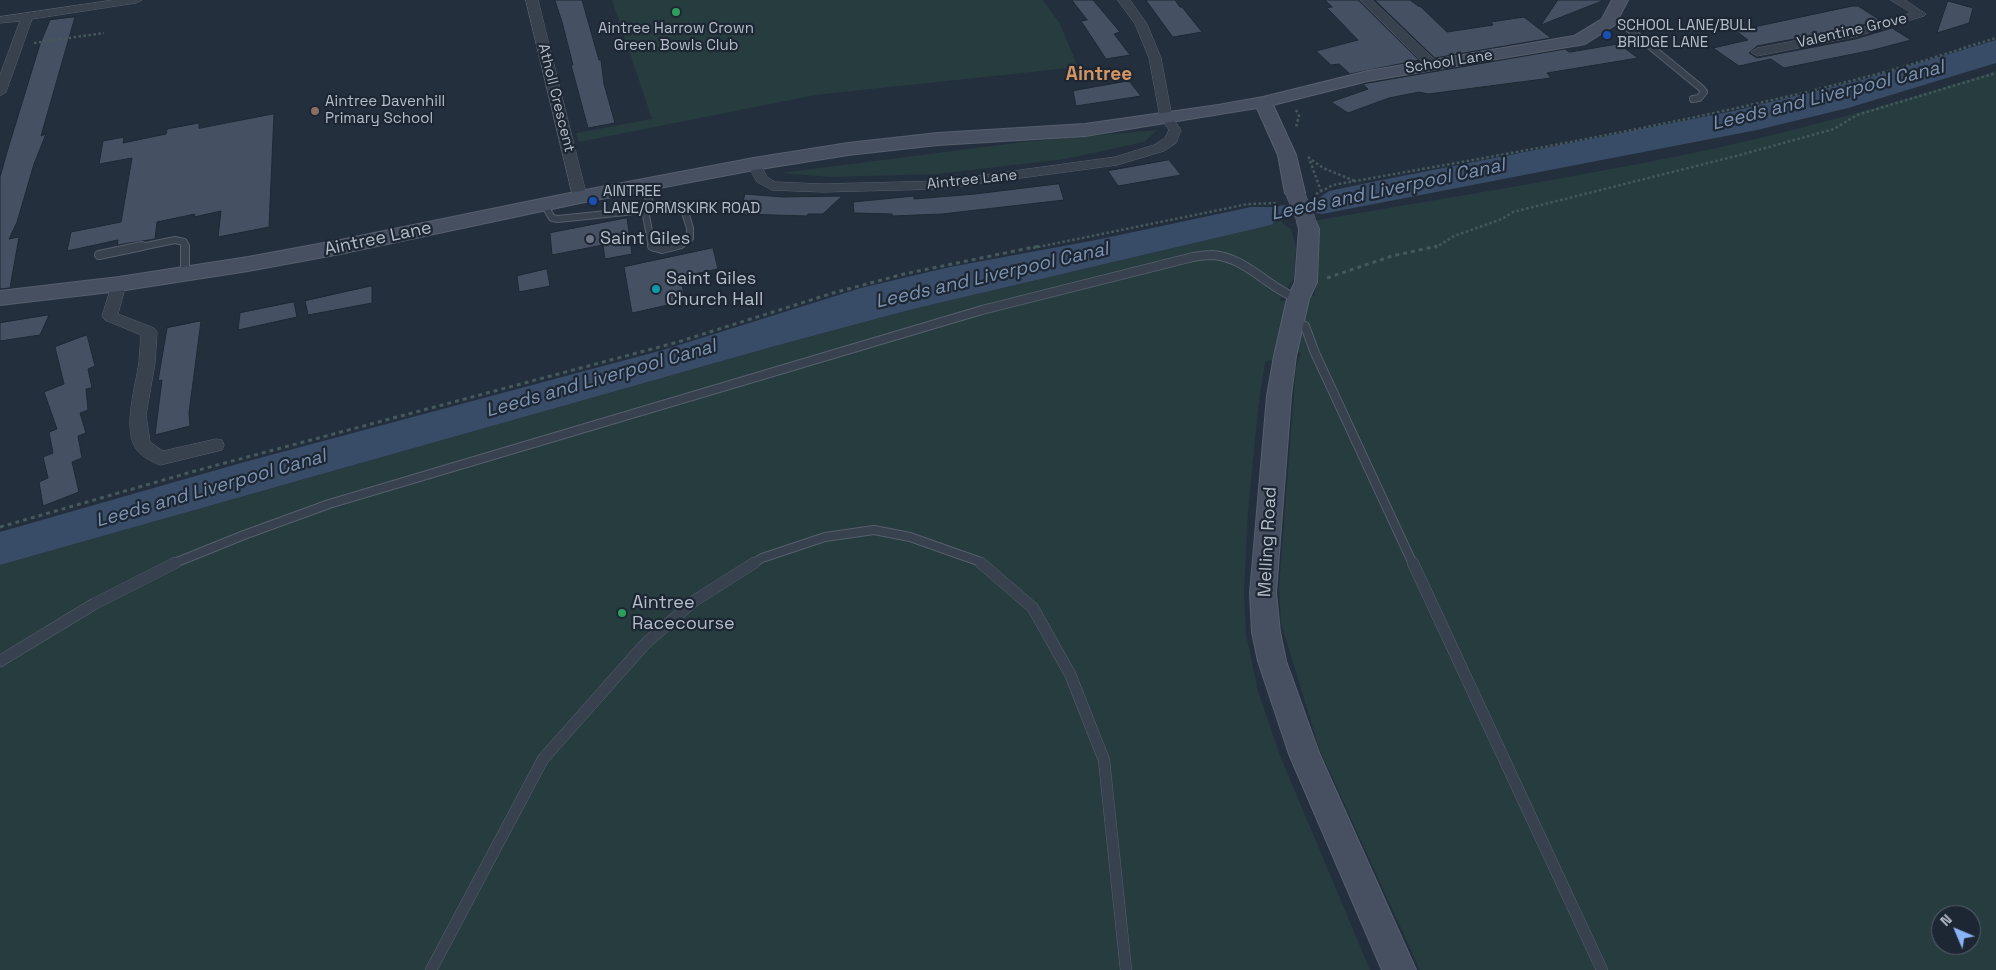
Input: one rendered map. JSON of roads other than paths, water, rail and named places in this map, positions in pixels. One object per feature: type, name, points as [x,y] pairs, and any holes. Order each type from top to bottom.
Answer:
[{"type":"main road","name":"School Lane","points":[[1263,102],[1368,76],[1579,40],[1609,22],[1616,7]]},
{"type":"main road","name":"Aintree Lane","points":[[0,298],[119,284],[340,247],[580,197],[754,164],[848,149],[938,139],[1085,130],[1263,102]]},
{"type":"main road","name":"Melling Road","points":[[1263,102],[1287,155],[1296,198],[1309,229],[1306,277],[1285,356],[1278,406],[1263,593],[1266,632],[1278,679],[1304,754],[1399,970]]},
{"type":"street","points":[[0,20],[136,0]]},
{"type":"street","name":"Atholl Crescent","points":[[532,0],[580,197]]},
{"type":"street","points":[[1124,0],[1141,24],[1155,58],[1166,117]]},
{"type":"street","points":[[1366,0],[1432,64]]},
{"type":"street","name":"Valentine Grove","points":[[1757,52],[1854,33],[1920,14],[1897,0]]},
{"type":"street","points":[[0,92],[27,16]]},
{"type":"street","name":"Aintree Lane","points":[[754,164],[762,179],[772,186],[822,188],[940,185],[1116,161],[1159,148],[1171,140],[1175,130],[1166,117]]},
{"type":"street","points":[[119,284],[110,316],[149,332],[147,364],[138,415],[142,445],[160,458],[216,445]]},
{"type":"lane","points":[[1616,7],[1704,92],[1693,99]]},
{"type":"lane","points":[[544,204],[552,218],[558,219],[648,210],[678,204],[683,206],[691,236],[689,241],[657,250],[652,247],[648,210],[644,185]]},
{"type":"lane","points":[[99,255],[175,240],[184,242],[186,249],[185,274]]},
{"type":"lane","points":[[0,661],[108,596],[169,566],[244,534],[329,504],[982,310],[1149,267],[1213,255],[1246,266],[1284,294],[1296,310],[1429,602],[1602,970]]},
{"type":"lane","points":[[431,970],[543,759],[645,644],[694,601],[762,558],[825,536],[874,530],[910,537],[978,561],[1033,608],[1070,674],[1104,760],[1126,970]]},
{"type":"water","name":"Leeds and Liverpool Canal","points":[[1996,40],[1996,63],[1848,108],[1757,130],[1322,214],[1295,215],[1271,225],[913,309],[775,346],[0,565],[0,532],[241,463],[663,350],[861,288],[950,267],[1096,240],[1251,207],[1272,207],[1316,200],[1329,191],[1734,111],[1865,79]]},
{"type":"place","name":"Aintree Harrow Crown Green Bowls Club","points":[[676,12]]},
{"type":"place","name":"SCHOOL LANE/BULL BRIDGE LANE","points":[[1607,35]]},
{"type":"place","name":"Aintree Davenhill Primary School","points":[[315,111]]},
{"type":"place","name":"AINTREE LANE/ORMSKIRK ROAD","points":[[593,201]]},
{"type":"place","name":"Saint Giles","points":[[590,239]]},
{"type":"place","name":"Saint Giles Church Hall","points":[[656,289]]},
{"type":"place","name":"Aintree Racecourse","points":[[622,613]]},
{"type":"district","name":"Aintree","points":[[1099,75]]}]
